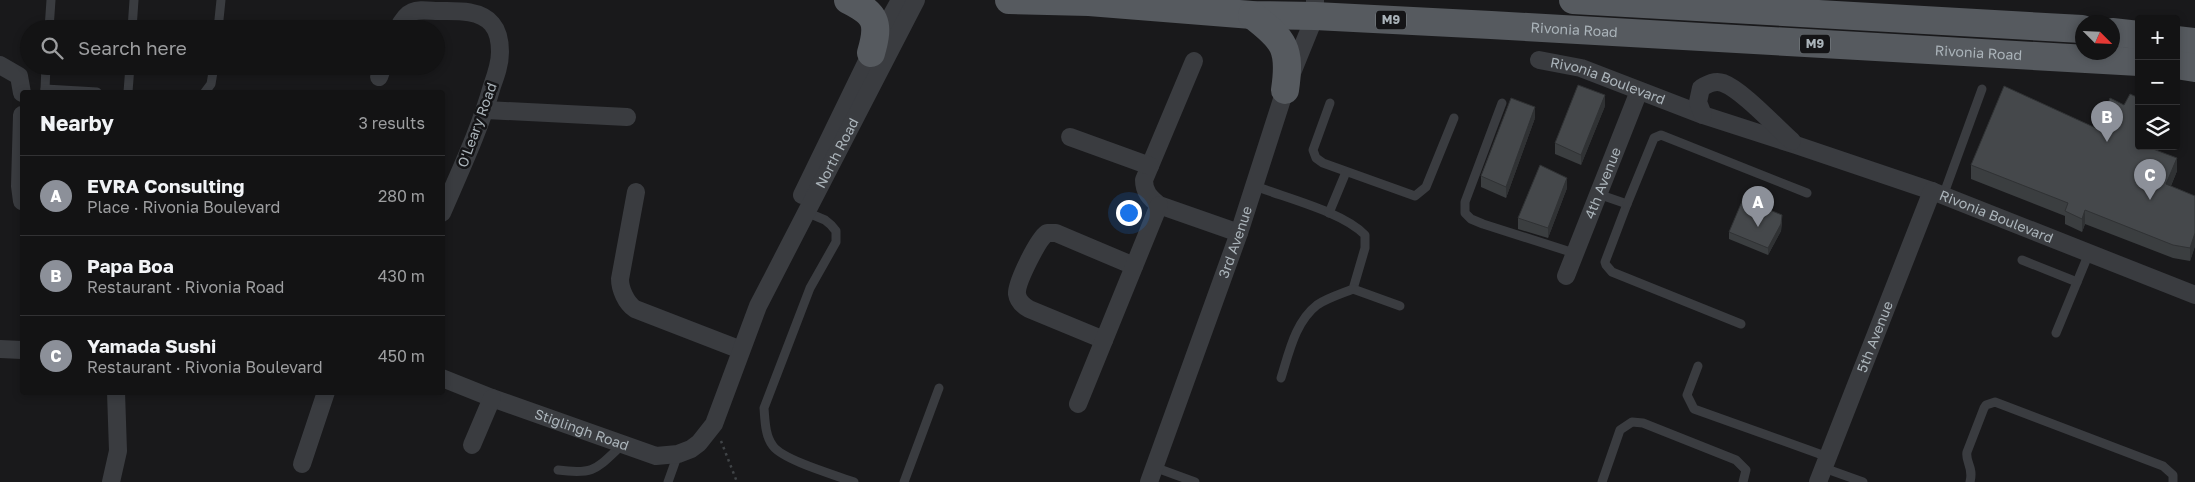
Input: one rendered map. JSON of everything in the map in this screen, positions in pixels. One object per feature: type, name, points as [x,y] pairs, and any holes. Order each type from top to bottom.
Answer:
[{"type":"main road","points":[[848,0],[866,10],[872,16],[877,33],[871,53]]},
{"type":"main road","name":"Rivonia Road","points":[[1009,0],[1089,2],[1252,14],[1315,8],[2135,62]]},
{"type":"main road","name":"Rivonia Road","points":[[1574,0],[2075,30]]},
{"type":"main road","points":[[1252,14],[1273,31],[1285,49],[1288,66],[1285,90]]},
{"type":"main road","points":[[2120,33],[2135,35]]},
{"type":"main road","points":[[2180,40],[2195,42]]},
{"type":"main road","points":[[2180,66],[2195,68]]},
{"type":"street","name":"North Road","points":[[758,306],[764,276],[871,53],[900,0]]},
{"type":"street","name":"North Road","points":[[714,424],[758,306],[916,0]]},
{"type":"street","name":"3rd Avenue","points":[[1152,474],[1239,233],[1285,90],[1315,8]]},
{"type":"street","name":"O'Leary Road","points":[[402,20],[404,16],[415,11],[464,12],[487,19],[497,32],[500,51],[486,110],[445,206]]},
{"type":"street","points":[[1194,60],[1144,180],[1144,187],[1152,200],[1159,205],[1239,233]]},
{"type":"street","name":"Rivonia Boulevard","points":[[1539,60],[1581,68],[1703,115],[1796,144],[1938,194],[2195,295]]},
{"type":"street","points":[[0,65],[19,76],[21,90]]},
{"type":"street","name":"Rivonia Boulevard","points":[[1703,115],[1698,102],[1701,88],[1715,82],[1722,82],[1747,100],[1796,144]]},
{"type":"street","name":"4th Avenue","points":[[1566,276],[1639,91]]},
{"type":"street","points":[[486,110],[627,117]]},
{"type":"street","points":[[1070,137],[1150,166]]},
{"type":"street","points":[[636,192],[620,279],[620,285],[629,305],[741,350]]},
{"type":"street","name":"5th Avenue","points":[[1823,469],[1938,194]]},
{"type":"street","points":[[1078,404],[1159,205]]},
{"type":"street","points":[[1104,340],[1028,309],[1018,299],[1018,285],[1039,240],[1047,233],[1056,233],[1134,266]]},
{"type":"street","points":[[0,349],[20,350]]},
{"type":"street","name":"Stiglingh Road","points":[[445,379],[492,398],[656,456],[678,454],[700,443],[714,424]]},
{"type":"street","points":[[111,482],[118,451],[116,395]]},
{"type":"street","points":[[302,464],[325,395]]},
{"type":"street","points":[[472,445],[492,398]]},
{"type":"lane","points":[[50,20],[51,0]]},
{"type":"lane","points":[[133,20],[134,0]]},
{"type":"lane","points":[[219,20],[221,0]]},
{"type":"lane","points":[[45,90],[46,75]]},
{"type":"lane","points":[[128,90],[129,75]]},
{"type":"lane","points":[[206,90],[211,84],[212,75]]},
{"type":"lane","points":[[1938,194],[1982,89]]},
{"type":"lane","points":[[1330,103],[1313,150],[1316,158],[1346,172],[1415,196],[1426,187],[1454,118]]},
{"type":"lane","points":[[1502,103],[1465,202],[1466,213],[1471,219],[1483,224],[1574,253]]},
{"type":"lane","points":[[1741,324],[1612,272],[1607,267],[1605,262],[1654,138],[1661,135],[1807,193]]},
{"type":"lane","points":[[1329,213],[1346,172]]},
{"type":"lane","points":[[1255,186],[1329,213],[1351,223],[1365,235],[1365,248],[1353,289]]},
{"type":"lane","points":[[1598,194],[1627,204]]},
{"type":"lane","points":[[806,212],[832,225],[836,231],[836,242],[810,288],[764,408],[766,425],[773,446],[783,455],[854,482]]},
{"type":"lane","points":[[2056,333],[2089,253]]},
{"type":"lane","points":[[2022,260],[2077,282]]},
{"type":"lane","points":[[1281,378],[1297,332],[1307,316],[1318,304],[1353,289],[1400,306]]},
{"type":"lane","points":[[1698,366],[1687,395],[1694,409],[1823,469],[1863,482]]},
{"type":"lane","points":[[904,482],[939,388]]},
{"type":"lane","points":[[1970,482],[1972,471],[1966,457],[1967,452],[1986,404],[1995,402],[2163,466],[2173,474],[2173,482]]},
{"type":"lane","points":[[1602,482],[1620,430],[1632,422],[1642,423],[1742,463],[1746,470],[1742,482]]},
{"type":"lane","points":[[558,470],[588,472],[602,464],[623,444]]},
{"type":"lane","points":[[668,482],[678,454]]},
{"type":"lane","points":[[1152,474],[1195,482]]},
{"type":"path","points":[[714,424],[737,482]]},
{"type":"building","points":[[1578,85],[1605,95],[1581,155],[1555,143]]},
{"type":"building","points":[[2004,86],[2098,129],[2110,98],[2124,105],[2130,94],[2135,96],[2135,150],[2156,150],[2177,158],[2166,184],[2195,196],[2195,233],[2190,248],[2173,245],[2085,210],[2082,219],[2065,211],[2068,203],[1971,165]]},
{"type":"building","points":[[1511,98],[1535,107],[1506,187],[1481,176]]},
{"type":"building","points":[[1540,165],[1567,178],[1548,228],[1518,218]]},
{"type":"building","points":[[1743,199],[1782,215],[1781,224],[1768,248],[1729,232]]},
{"type":"place","name":"Papa Boa","points":[[2107,142]]},
{"type":"place","name":"Yamada Sushi","points":[[2150,200]]},
{"type":"place","name":"EVRA Consulting","points":[[1758,227]]}]
